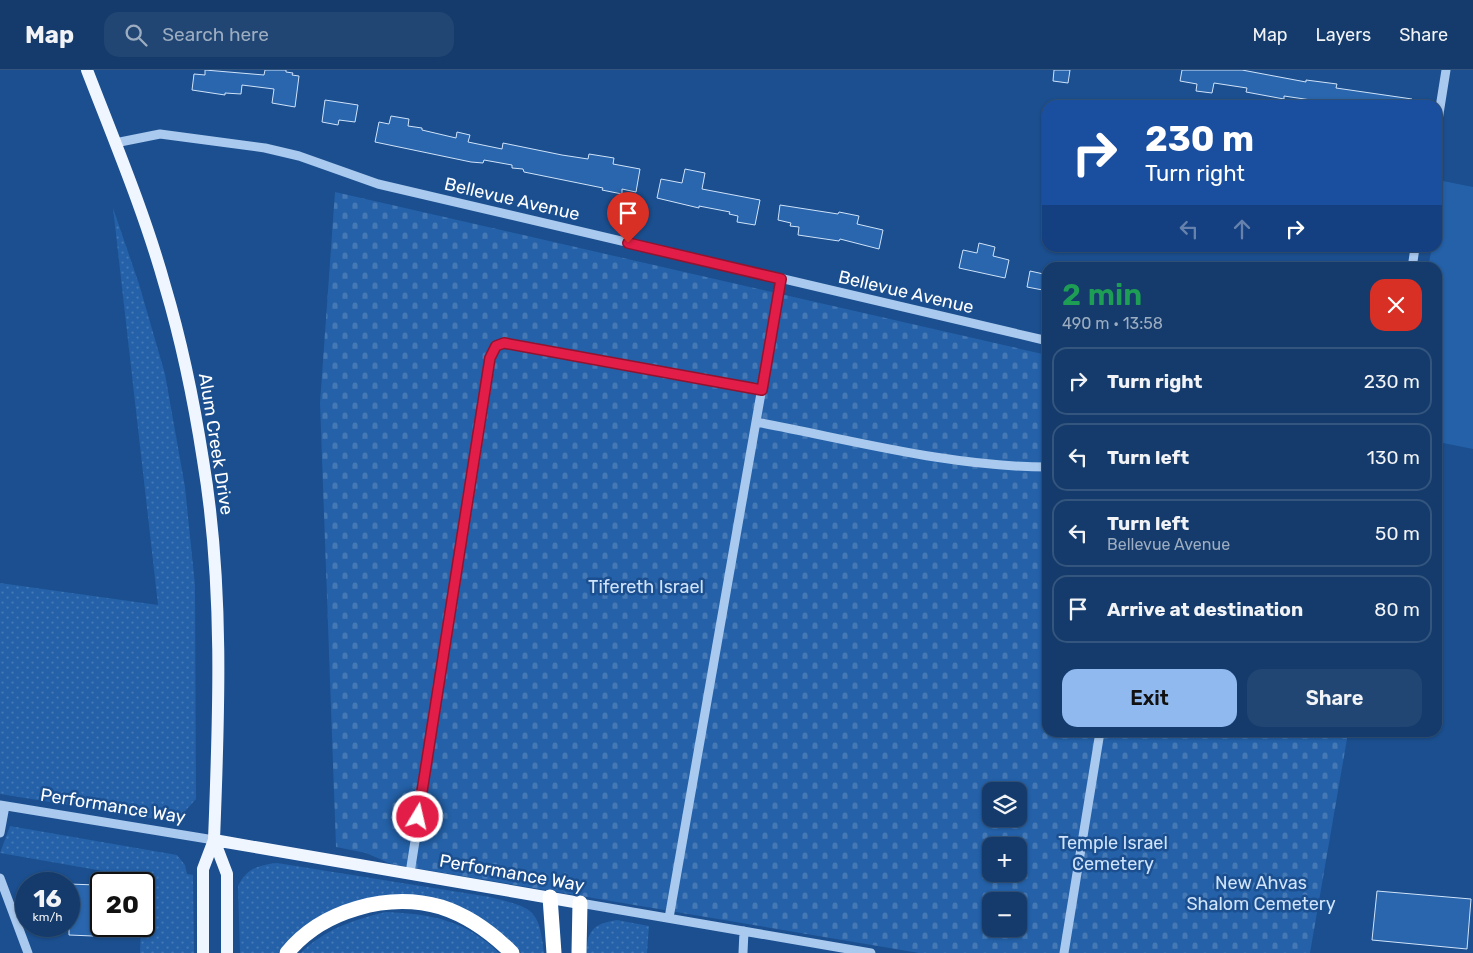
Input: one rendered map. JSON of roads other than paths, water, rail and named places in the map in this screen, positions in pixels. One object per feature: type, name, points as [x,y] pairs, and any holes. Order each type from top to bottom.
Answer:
[{"type":"highway","points":[[550,897],[554,953]]},
{"type":"highway","points":[[578,953],[580,902]]},
{"type":"highway","points":[[287,953],[315,926],[346,912],[379,903],[410,903],[441,907],[469,919],[495,936],[512,953]]},
{"type":"main road","name":"Alum Creek Drive","points":[[87,70],[165,285],[189,381],[204,461],[210,518],[217,634],[214,840],[203,869],[203,953]]},
{"type":"main road","name":"Alum Creek Drive","points":[[214,840],[227,874],[227,953]]},
{"type":"main road","name":"Performance Way","points":[[214,840],[580,902]]},
{"type":"street","points":[[1441,100],[1446,70]]},
{"type":"street","name":"Bellevue Avenue","points":[[115,143],[160,134],[265,148],[299,156],[378,184],[1042,340]]},
{"type":"street","points":[[669,918],[781,279]]},
{"type":"street","points":[[410,873],[490,358],[496,346],[504,343],[762,390]]},
{"type":"street","points":[[756,422],[938,457],[1006,467],[1042,467]]},
{"type":"street","points":[[1064,953],[1099,737]]},
{"type":"street","points":[[0,834],[2,805]]},
{"type":"street","name":"Performance Way","points":[[2,805],[214,840]]},
{"type":"street","points":[[0,878],[28,953]]},
{"type":"street","name":"Performance Way","points":[[580,902],[871,953]]},
{"type":"street","points":[[743,953],[744,931]]},
{"type":"park label","name":"Tifereth Israel","points":[[646,587]]},
{"type":"park label","name":"Temple Israel Cemetery","points":[[1113,853]]},
{"type":"park label","name":"New Ahvas Shalom Cemetery","points":[[1261,893]]}]
